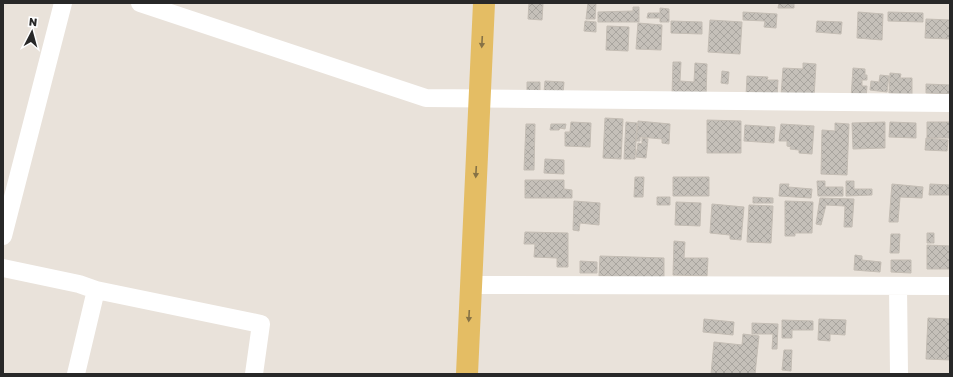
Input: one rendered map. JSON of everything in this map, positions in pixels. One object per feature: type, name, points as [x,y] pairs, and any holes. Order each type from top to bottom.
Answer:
[{"type":"main road","points":[[467,374],[484,3]]},
{"type":"street","points":[[3,236],[62,3]]},
{"type":"street","points":[[140,3],[426,98],[950,103]]},
{"type":"street","points":[[3,268],[79,284],[96,290],[261,324],[254,374]]},
{"type":"street","points":[[471,285],[950,286]]},
{"type":"street","points":[[898,286],[899,374]]},
{"type":"street","points":[[76,374],[96,290]]},
{"type":"building","points":[[529,3],[543,3],[542,20],[528,19]]},
{"type":"building","points":[[588,3],[596,3],[595,19],[586,19]]},
{"type":"building","points":[[779,3],[794,3],[794,8],[778,8]]},
{"type":"building","points":[[633,7],[639,7],[639,22],[598,22],[598,12],[633,11]]},
{"type":"building","points":[[660,8],[669,9],[669,22],[660,22],[660,18],[647,18],[648,13],[660,13]]},
{"type":"building","points":[[743,12],[777,14],[776,28],[764,27],[765,21],[743,20]]},
{"type":"building","points":[[858,12],[883,14],[882,40],[857,38]]},
{"type":"building","points":[[888,12],[923,13],[923,22],[888,21]]},
{"type":"building","points":[[926,19],[950,20],[950,39],[925,38]]},
{"type":"building","points":[[710,20],[742,22],[740,54],[708,52]]},
{"type":"building","points":[[585,21],[596,22],[596,32],[584,31]]},
{"type":"building","points":[[671,21],[702,22],[702,34],[671,33]]},
{"type":"building","points":[[817,21],[842,22],[841,34],[816,32]]},
{"type":"building","points":[[638,23],[662,25],[661,50],[636,49]]},
{"type":"building","points":[[607,26],[629,27],[628,51],[606,50]]},
{"type":"building","points":[[673,62],[681,62],[680,81],[694,82],[695,63],[707,64],[706,97],[672,95]]},
{"type":"building","points":[[803,63],[816,64],[814,97],[781,96],[783,68],[803,69]]},
{"type":"building","points":[[853,68],[865,69],[867,80],[862,80],[862,86],[867,86],[866,99],[851,99]]},
{"type":"building","points":[[722,71],[729,72],[728,84],[721,83]]},
{"type":"building","points":[[890,73],[901,74],[900,78],[912,78],[912,94],[889,93]]},
{"type":"building","points":[[880,75],[889,76],[887,92],[870,90],[871,81],[879,82]]},
{"type":"building","points":[[747,76],[768,77],[767,80],[778,80],[777,97],[746,96]]},
{"type":"building","points":[[545,81],[564,82],[563,94],[544,92]]},
{"type":"building","points":[[527,82],[540,82],[540,94],[527,94]]},
{"type":"building","points":[[926,84],[950,85],[950,94],[926,93]]},
{"type":"building","points":[[605,118],[623,119],[621,159],[603,158]]},
{"type":"building","points":[[707,120],[741,121],[741,153],[707,153]]},
{"type":"building","points":[[638,121],[670,124],[669,144],[662,143],[662,139],[640,137],[640,141],[636,141]]},
{"type":"building","points":[[571,122],[591,123],[590,147],[565,146],[565,132],[570,132]]},
{"type":"building","points":[[626,122],[637,123],[635,159],[624,159]]},
{"type":"building","points":[[885,122],[885,148],[853,149],[852,123]]},
{"type":"building","points":[[890,122],[916,123],[916,138],[889,137]]},
{"type":"building","points":[[927,122],[950,122],[950,138],[927,138]]},
{"type":"building","points":[[835,123],[849,124],[847,175],[821,174],[822,130],[835,131]]},
{"type":"building","points":[[526,124],[535,124],[534,170],[524,170]]},
{"type":"building","points":[[551,124],[566,124],[565,129],[560,128],[559,130],[550,130]]},
{"type":"building","points":[[781,124],[814,126],[812,154],[799,153],[799,150],[790,149],[791,147],[787,146],[787,141],[779,141]]},
{"type":"building","points":[[745,125],[775,127],[774,143],[744,141]]},
{"type":"building","points":[[642,138],[648,139],[646,158],[636,157],[638,143],[642,144]]},
{"type":"building","points":[[926,138],[948,140],[947,151],[925,150]]},
{"type":"building","points":[[545,159],[564,160],[564,174],[544,173]]},
{"type":"building","points":[[635,177],[644,177],[643,197],[634,197]]},
{"type":"building","points":[[673,177],[709,177],[709,196],[673,196]]},
{"type":"building","points":[[525,180],[564,180],[564,189],[572,190],[572,198],[525,198]]},
{"type":"building","points":[[817,181],[825,181],[825,187],[843,187],[843,196],[818,196]]},
{"type":"building","points":[[846,181],[854,181],[854,189],[872,189],[872,195],[846,196]]},
{"type":"building","points":[[780,184],[789,184],[788,187],[812,189],[811,198],[779,196]]},
{"type":"building","points":[[892,184],[923,187],[922,198],[900,197],[898,222],[889,222]]},
{"type":"building","points":[[930,184],[950,185],[950,195],[929,195]]},
{"type":"building","points":[[657,197],[670,197],[670,205],[657,205]]},
{"type":"building","points":[[753,197],[773,198],[773,203],[753,203]]},
{"type":"building","points":[[820,198],[854,199],[852,227],[844,227],[845,206],[826,205],[821,225],[816,224]]},
{"type":"building","points":[[574,201],[600,203],[599,225],[580,223],[579,231],[573,230]]},
{"type":"building","points":[[785,201],[813,202],[812,233],[795,233],[795,236],[785,236]]},
{"type":"building","points":[[676,202],[701,203],[700,226],[675,225]]},
{"type":"building","points":[[712,204],[744,207],[741,240],[730,239],[730,235],[710,233]]},
{"type":"building","points":[[749,205],[773,206],[771,243],[747,242]]},
{"type":"building","points":[[525,232],[568,233],[568,267],[557,267],[557,258],[534,257],[535,244],[524,244]]},
{"type":"building","points":[[927,233],[934,233],[934,243],[927,243]]},
{"type":"building","points":[[891,234],[900,234],[899,253],[890,253]]},
{"type":"building","points":[[674,241],[685,242],[684,258],[708,258],[707,276],[673,275]]},
{"type":"building","points":[[927,245],[950,246],[950,269],[927,269]]},
{"type":"building","points":[[855,255],[862,256],[862,260],[881,262],[880,272],[854,270]]},
{"type":"building","points":[[600,256],[664,258],[664,278],[599,276]]},
{"type":"building","points":[[891,260],[911,260],[911,273],[891,272]]},
{"type":"building","points":[[580,261],[597,262],[597,273],[580,273]]},
{"type":"building","points":[[928,318],[950,319],[950,360],[926,359]]},
{"type":"building","points":[[704,319],[734,322],[733,335],[703,332]]},
{"type":"building","points":[[819,319],[846,320],[845,335],[830,334],[830,341],[818,340]]},
{"type":"building","points":[[782,320],[813,321],[813,330],[792,330],[792,338],[782,338]]},
{"type":"building","points":[[752,323],[778,324],[777,349],[772,349],[773,334],[752,334]]},
{"type":"building","points":[[743,334],[759,336],[755,374],[711,374],[714,342],[742,345]]},
{"type":"building","points":[[784,350],[792,350],[791,371],[782,370]]}]
